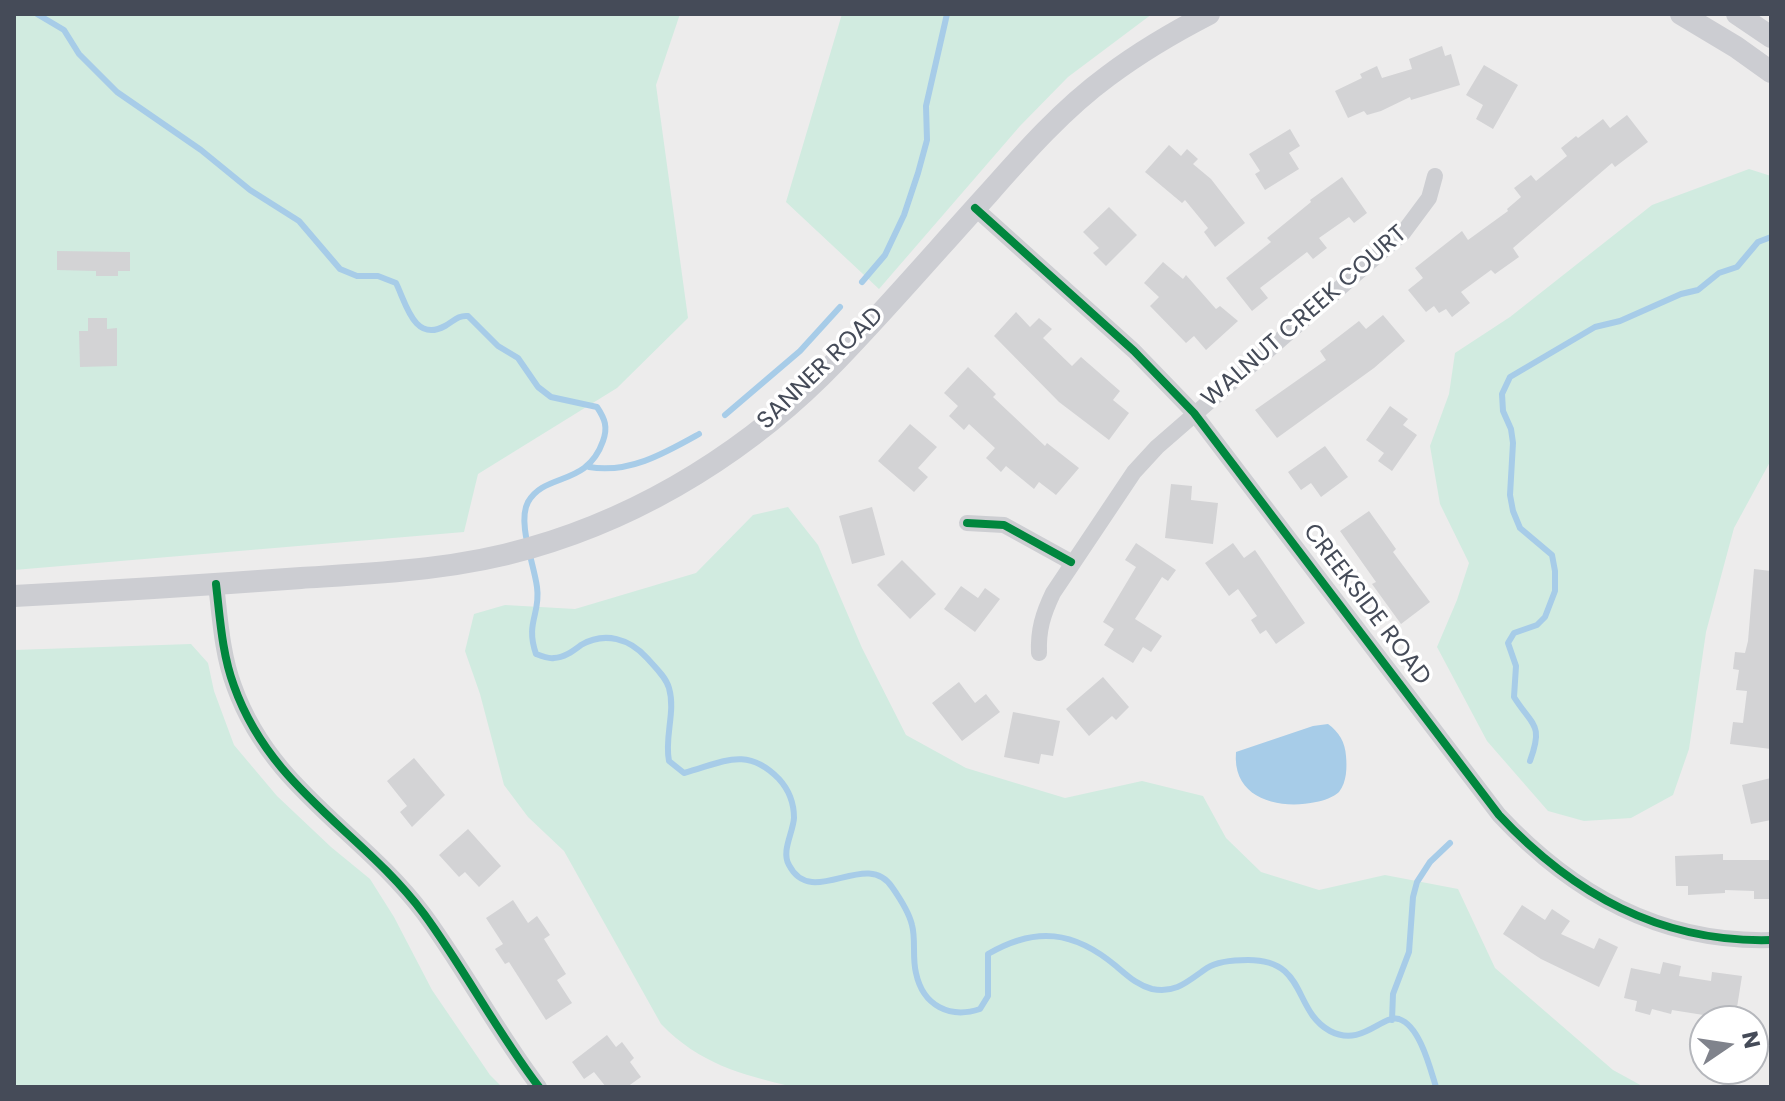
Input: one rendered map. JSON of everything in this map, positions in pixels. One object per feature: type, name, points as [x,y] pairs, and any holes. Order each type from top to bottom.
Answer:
[{"type":"main road","name":"SANNER ROAD","points":[[14,596],[416,570],[507,554],[554,540],[636,506],[687,479],[762,428],[836,361],[1034,142],[1106,77],[1169,35],[1209,14]]},
{"type":"main road","points":[[1681,14],[1771,72]]},
{"type":"main road","points":[[1737,14],[1771,37]]},
{"type":"street","name":"WALNUT CREEK COURT","points":[[1039,653],[1038,633],[1043,614],[1071,562],[1134,472],[1194,413],[1403,233],[1429,198],[1435,176]]},
{"type":"street","name":"CREEKSIDE ROAD","points":[[975,208],[1134,351],[1194,413],[1499,815],[1528,846],[1591,894],[1629,913],[1675,929],[1721,938],[1771,940]]},
{"type":"street","points":[[967,523],[1004,525],[1071,562]]},
{"type":"street","points":[[216,584],[225,652],[233,684],[262,744],[299,790],[376,862],[423,913],[539,1087]]},
{"type":"green space","points":[[14,14],[680,14],[656,85],[688,318],[617,388],[478,474],[464,532],[14,570]]},
{"type":"green space","points":[[842,14],[1152,14],[1068,77],[1020,126],[879,289],[786,202]]},
{"type":"green space","points":[[1749,169],[1771,176],[1771,460],[1734,528],[1706,632],[1689,749],[1673,795],[1631,818],[1584,821],[1548,811],[1487,741],[1437,647],[1469,563],[1440,504],[1430,446],[1449,394],[1455,353],[1510,317],[1652,205]]},
{"type":"green space","points":[[788,507],[818,545],[862,648],[906,735],[966,768],[1065,798],[1142,781],[1203,796],[1226,838],[1261,872],[1319,890],[1385,875],[1458,889],[1495,968],[1613,1070],[1644,1087],[793,1087],[738,1072],[691,1049],[661,1024],[564,851],[528,817],[504,785],[465,651],[474,614],[505,605],[575,609],[696,573],[753,515]]},
{"type":"green space","points":[[191,644],[208,663],[214,691],[234,745],[277,796],[370,879],[394,917],[432,990],[490,1075],[502,1087],[14,1087],[14,650]]},
{"type":"water","points":[[1328,724],[1341,738],[1346,756],[1345,779],[1334,796],[1302,804],[1273,802],[1250,791],[1242,781],[1236,752],[1313,726]]},
{"type":"building","points":[[1442,46],[1445,56],[1451,54],[1460,85],[1411,100],[1410,97],[1381,111],[1367,115],[1364,111],[1348,118],[1335,91],[1362,78],[1360,74],[1377,66],[1382,78],[1412,69],[1409,59]]},
{"type":"building","points":[[1484,65],[1518,85],[1493,129],[1476,119],[1483,105],[1466,95]]},
{"type":"building","points":[[1627,115],[1648,142],[1615,167],[1612,163],[1513,248],[1519,257],[1495,274],[1491,270],[1461,292],[1470,303],[1452,317],[1446,309],[1439,313],[1434,306],[1426,312],[1408,290],[1423,278],[1415,268],[1462,231],[1468,240],[1508,211],[1521,197],[1514,188],[1531,175],[1536,181],[1567,156],[1561,148],[1576,136],[1578,138],[1603,119],[1610,128]]},
{"type":"building","points":[[1290,129],[1300,146],[1289,153],[1299,169],[1265,190],[1255,174],[1260,171],[1249,154]]},
{"type":"building","points":[[1169,145],[1181,156],[1187,149],[1198,159],[1193,164],[1211,179],[1245,223],[1215,247],[1204,232],[1208,228],[1185,200],[1182,203],[1145,172]]},
{"type":"building","points":[[1342,177],[1367,213],[1354,223],[1349,217],[1319,238],[1327,248],[1313,259],[1307,252],[1260,288],[1268,298],[1252,311],[1226,278],[1271,242],[1267,238],[1310,200]]},
{"type":"building","points":[[1109,207],[1137,235],[1106,266],[1093,253],[1099,248],[1083,232]]},
{"type":"building","points":[[57,251],[130,252],[130,271],[118,271],[118,276],[96,276],[96,271],[57,270]]},
{"type":"building","points":[[1163,262],[1183,279],[1186,275],[1216,309],[1220,306],[1238,321],[1206,350],[1194,336],[1186,343],[1150,306],[1159,297],[1144,283]]},
{"type":"building","points":[[1016,312],[1030,327],[1039,318],[1052,329],[1043,338],[1072,366],[1081,357],[1120,391],[1113,400],[1129,413],[1109,440],[1059,402],[994,336]]},
{"type":"building","points":[[1383,315],[1405,341],[1374,368],[1277,438],[1255,410],[1326,360],[1320,351],[1359,321],[1366,329]]},
{"type":"building","points":[[88,318],[107,318],[107,329],[117,328],[117,366],[80,367],[79,331],[88,331]]},
{"type":"building","points":[[968,367],[996,394],[993,397],[1045,446],[1047,443],[1079,468],[1056,495],[1039,482],[1034,489],[1006,466],[1001,472],[986,458],[995,448],[969,424],[964,430],[949,416],[958,406],[944,393]]},
{"type":"building","points":[[1390,406],[1408,419],[1403,425],[1417,435],[1392,471],[1378,461],[1384,453],[1366,440]]},
{"type":"building","points":[[910,424],[937,447],[918,468],[928,477],[914,492],[878,461]]},
{"type":"building","points":[[1325,446],[1348,477],[1321,497],[1311,483],[1301,490],[1288,472]]},
{"type":"building","points":[[1171,484],[1192,486],[1191,500],[1218,503],[1213,544],[1165,538]]},
{"type":"building","points":[[872,507],[885,555],[852,564],[839,516]]},
{"type":"building","points":[[1369,511],[1396,549],[1393,552],[1430,602],[1401,624],[1340,531]]},
{"type":"building","points":[[1136,543],[1176,570],[1168,581],[1162,577],[1135,619],[1162,636],[1151,652],[1143,647],[1133,663],[1104,645],[1114,629],[1103,622],[1136,567],[1125,560]]},
{"type":"building","points":[[1233,543],[1244,558],[1255,550],[1305,623],[1276,644],[1266,630],[1260,634],[1251,620],[1257,616],[1238,589],[1229,596],[1205,563]]},
{"type":"building","points":[[902,560],[936,594],[910,619],[877,585]]},
{"type":"building","points":[[1754,569],[1771,571],[1771,749],[1730,744],[1733,722],[1743,723],[1747,691],[1736,690],[1739,670],[1733,669],[1735,652],[1745,653],[1748,641]]},
{"type":"building","points":[[961,586],[978,598],[985,588],[1000,599],[975,632],[944,609]]},
{"type":"building","points":[[1103,677],[1129,707],[1116,720],[1112,716],[1089,736],[1066,709]]},
{"type":"building","points":[[959,682],[975,703],[986,694],[1000,712],[962,741],[932,703]]},
{"type":"building","points":[[1013,712],[1060,721],[1053,756],[1041,754],[1039,764],[1004,757]]},
{"type":"building","points":[[414,758],[445,795],[412,827],[400,812],[407,806],[387,781]]},
{"type":"building","points":[[1771,778],[1771,820],[1751,824],[1742,785]]},
{"type":"building","points":[[468,829],[501,866],[479,887],[465,872],[459,877],[439,855]]},
{"type":"building","points":[[1723,854],[1723,860],[1771,860],[1771,899],[1754,899],[1754,891],[1725,890],[1725,893],[1688,895],[1688,886],[1676,886],[1675,856]]},
{"type":"building","points":[[513,900],[528,923],[537,916],[550,935],[544,939],[566,974],[557,980],[572,1003],[546,1020],[509,962],[505,964],[495,949],[503,944],[486,918]]},
{"type":"building","points":[[1522,905],[1545,920],[1552,909],[1570,921],[1561,934],[1594,949],[1599,938],[1618,947],[1599,987],[1541,959],[1503,934]]},
{"type":"building","points":[[1663,962],[1681,966],[1679,976],[1711,981],[1712,972],[1742,976],[1737,1005],[1689,1005],[1689,1013],[1672,1010],[1671,1014],[1652,1009],[1650,1015],[1635,1011],[1637,1001],[1624,998],[1631,968],[1660,974]]},
{"type":"building","points":[[607,1035],[616,1047],[622,1042],[634,1058],[630,1062],[641,1077],[627,1087],[606,1087],[594,1072],[584,1079],[572,1062]]},
{"type":"waterway","points":[[37,14],[64,30],[79,54],[117,92],[201,150],[250,190],[299,221],[340,269],[357,276],[378,276],[396,283],[408,310],[419,325],[434,330],[459,317],[468,316],[498,346],[518,358],[538,387],[551,397],[597,407],[604,419],[605,436],[596,456],[577,473],[535,493],[525,510],[525,532],[538,596],[532,634],[536,654],[558,658],[599,638],[617,639],[640,651],[660,672],[669,688],[669,761],[684,773],[722,762],[744,760],[756,762],[779,779],[788,792],[794,813],[787,848],[789,865],[799,877],[811,882],[868,873],[881,877],[892,887],[911,920],[916,973],[931,1002],[948,1011],[980,1009],[988,996],[988,954],[1022,939],[1039,936],[1070,939],[1085,945],[1137,983],[1152,989],[1169,990],[1182,985],[1221,962],[1267,962],[1281,968],[1290,977],[1318,1022],[1330,1031],[1352,1036],[1392,1019],[1406,1023],[1423,1048],[1436,1087]]},
{"type":"waterway","points":[[862,282],[885,255],[904,215],[918,173],[927,140],[926,106],[947,14]]},
{"type":"waterway","points":[[1530,761],[1536,732],[1514,697],[1516,666],[1508,643],[1514,633],[1537,625],[1545,617],[1555,591],[1555,571],[1552,555],[1520,528],[1513,511],[1510,495],[1513,443],[1503,411],[1502,394],[1510,377],[1595,327],[1620,321],[1681,294],[1698,290],[1719,273],[1737,267],[1758,242],[1771,237]]},
{"type":"waterway","points":[[725,415],[800,351],[840,307]]},
{"type":"waterway","points":[[589,467],[632,465],[660,455],[699,434]]},
{"type":"waterway","points":[[1392,1020],[1393,994],[1409,952],[1417,882],[1430,862],[1450,843]]},
{"type":"cycle path","points":[[975,208],[1134,351],[1194,413],[1499,815],[1527,843],[1588,890],[1656,923],[1730,939],[1771,940]]},
{"type":"cycle path","points":[[967,523],[1004,525],[1071,562]]},
{"type":"cycle path","points":[[216,584],[227,661],[250,722],[294,782],[400,885],[424,914],[539,1087]]}]
